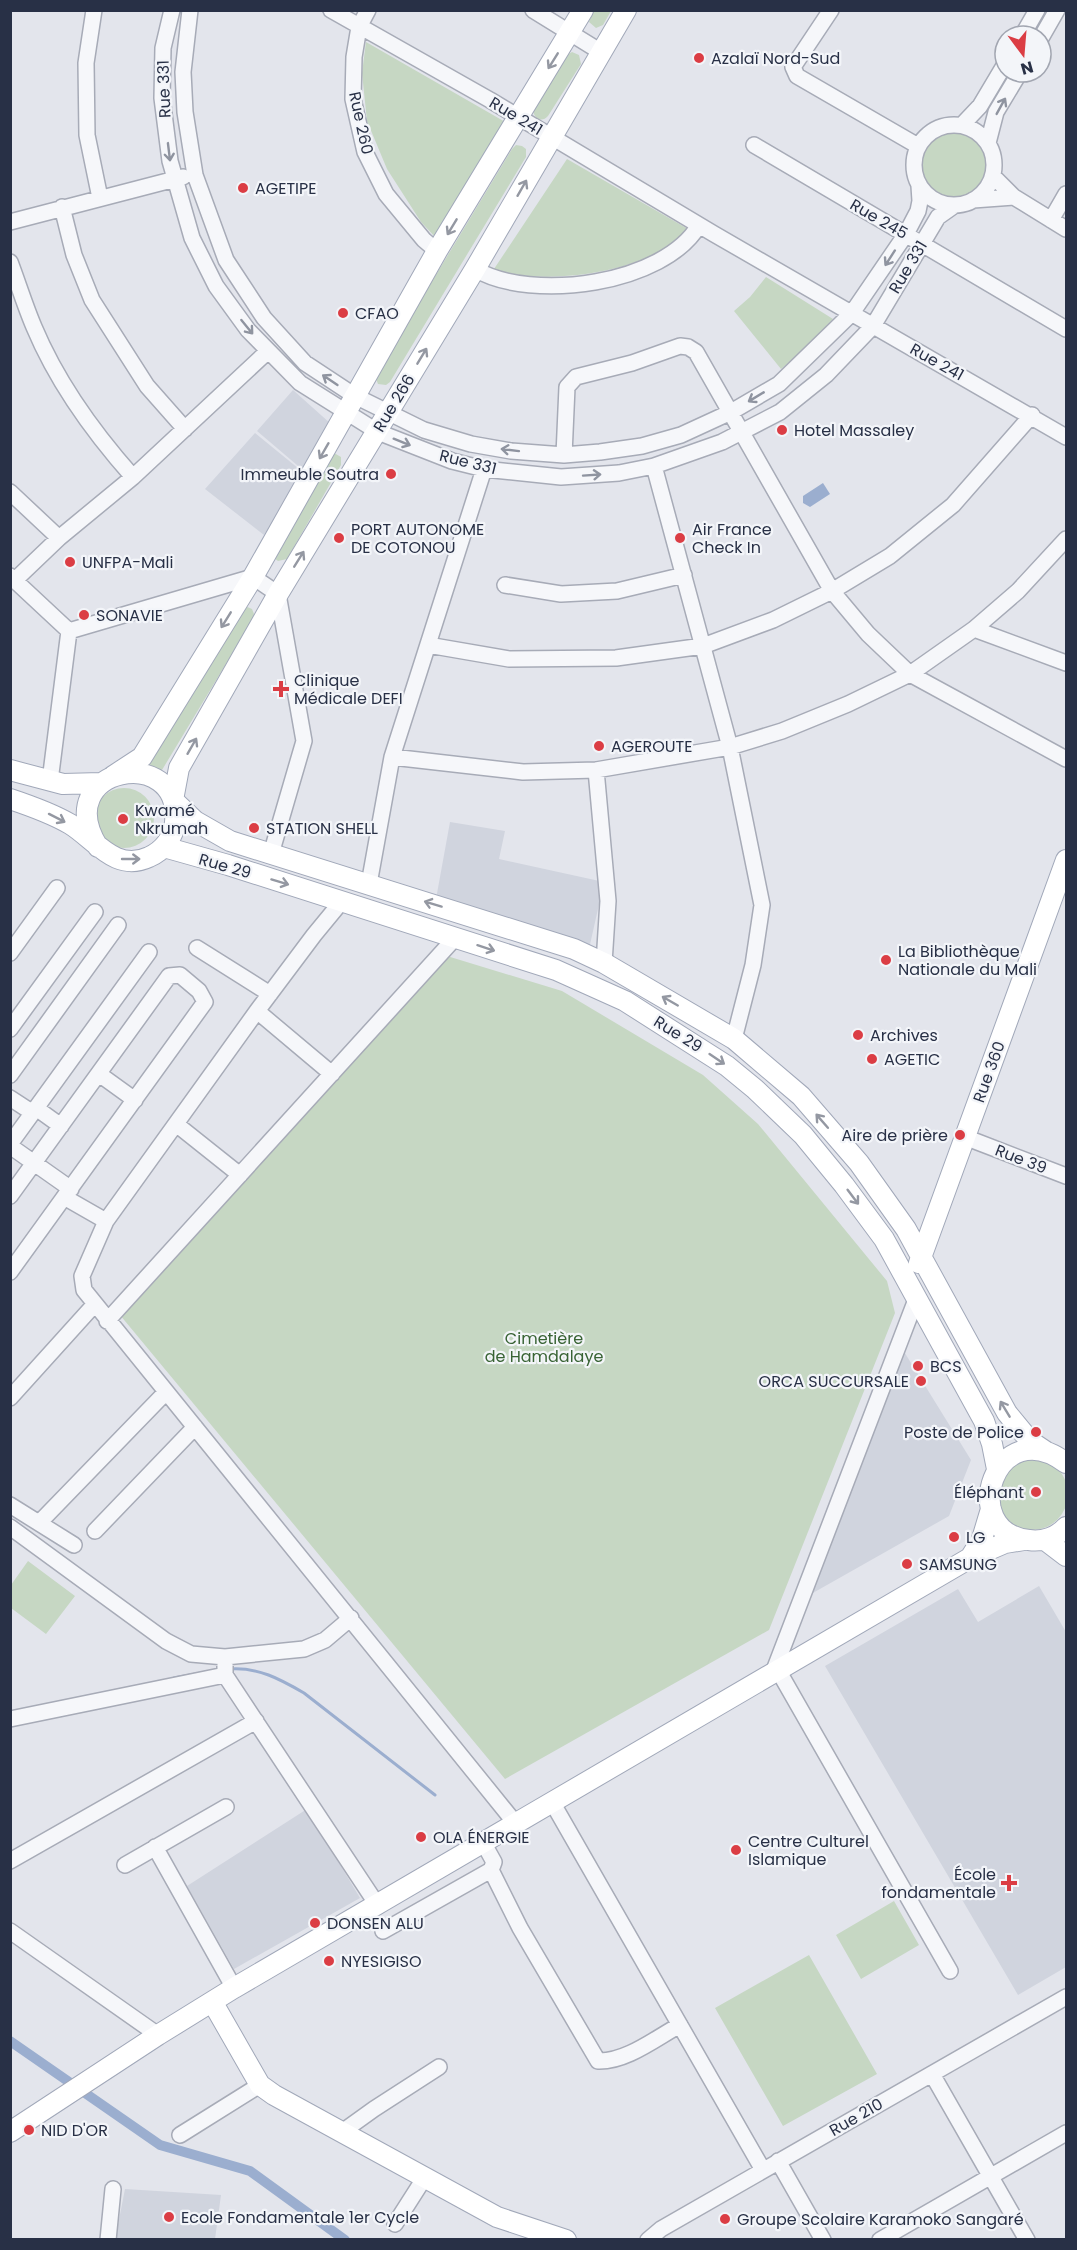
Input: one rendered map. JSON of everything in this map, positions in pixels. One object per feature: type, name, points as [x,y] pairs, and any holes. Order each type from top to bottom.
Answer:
[{"type":"main road","points":[[98,847],[89,832],[86,815],[90,797],[107,779],[142,757],[253,577],[437,251],[584,10]]},
{"type":"main road","name":"Rue 266","points":[[173,800],[179,768],[278,594],[378,432],[626,10]]},
{"type":"main road","points":[[10,770],[63,784],[107,779],[125,772],[148,775],[167,790],[173,800],[195,822],[230,842],[564,946],[604,963],[734,1039],[801,1096],[852,1155],[906,1228],[1007,1413],[1029,1440],[1045,1451]]},
{"type":"main road","points":[[10,799],[72,825],[113,858],[131,861],[148,858],[164,847],[171,837],[176,813],[173,800]]},
{"type":"main road","name":"Rue 29","points":[[164,847],[556,970],[625,1001],[727,1066],[803,1135],[884,1239],[984,1421],[997,1469]]},
{"type":"main road","name":"Rue 360","points":[[915,1293],[1066,860]]},
{"type":"main road","points":[[925,1264],[975,1141],[1066,893]]},
{"type":"main road","points":[[970,1558],[982,1539],[990,1509],[989,1488],[997,1469],[1006,1459],[1032,1450],[1057,1455],[1066,1463]]},
{"type":"main road","points":[[990,1509],[1004,1529],[1024,1540]]},
{"type":"main road","points":[[14,2125],[56,2102],[234,1988],[378,1906],[970,1558],[1005,1543],[1045,1540],[1066,1527]]},
{"type":"main road","points":[[1045,1540],[1066,1556]]},
{"type":"main road","points":[[213,2003],[260,2085],[497,2217],[566,2240]]},
{"type":"street","points":[[94,10],[86,63],[87,135],[100,198]]},
{"type":"street","name":"Rue 331","points":[[172,10],[163,48],[162,98],[170,161],[192,238],[216,286],[248,330],[300,383],[351,404],[388,412],[424,430],[471,444],[511,451],[564,455],[642,446],[681,435],[731,412],[778,384],[852,313],[906,234],[918,211],[919,186]]},
{"type":"street","name":"Rue 331","points":[[190,10],[183,72],[185,112],[195,175],[226,260],[264,318],[305,363],[351,404],[378,432],[452,461],[484,469],[561,477],[619,473],[654,466],[722,442],[742,432],[780,412],[817,383],[873,326],[938,216],[955,205]]},
{"type":"street","name":"Rue 241","points":[[331,10],[490,100],[714,234],[1066,436]]},
{"type":"street","name":"Rue 260","points":[[368,10],[358,27],[354,57],[353,99],[364,152],[386,194],[424,240],[437,251]]},
{"type":"street","points":[[533,10],[601,52]]},
{"type":"street","points":[[831,10],[793,67],[797,76],[918,146]]},
{"type":"street","points":[[1029,24],[1037,10]]},
{"type":"street","points":[[1049,24],[1057,10]]},
{"type":"street","points":[[962,125],[980,106],[993,84]]},
{"type":"street","points":[[973,200],[982,194],[993,176],[994,165],[988,143],[996,112],[1013,84]]},
{"type":"street","points":[[988,143],[972,129],[962,125],[949,124],[936,128],[926,135],[918,146],[913,166],[919,186],[935,200],[955,205],[973,200],[1014,197]]},
{"type":"street","name":"Rue 245","points":[[754,145],[1066,329]]},
{"type":"street","points":[[10,222],[175,178],[195,175]]},
{"type":"street","points":[[993,176],[1014,197],[1066,229]]},
{"type":"street","points":[[1051,220],[1066,194]]},
{"type":"street","points":[[62,207],[74,255],[92,300],[147,386],[185,429]]},
{"type":"street","points":[[475,269],[484,275],[530,286],[591,284],[626,275],[665,258],[694,235],[699,225]]},
{"type":"street","points":[[10,262],[34,328],[69,393],[105,446],[133,477]]},
{"type":"street","points":[[564,455],[567,387],[571,381],[576,377],[632,363],[680,346],[688,347],[696,352],[794,528],[832,591],[868,634],[910,674],[1066,759]]},
{"type":"street","points":[[69,631],[13,578],[133,477],[268,351]]},
{"type":"street","points":[[428,645],[510,658],[616,658],[703,646],[773,620],[832,591],[890,556],[953,505],[1032,415]]},
{"type":"street","points":[[654,466],[730,747],[762,905],[753,965],[734,1039]]},
{"type":"street","points":[[369,884],[392,757],[484,469]]},
{"type":"street","points":[[10,492],[59,538]]},
{"type":"street","points":[[392,757],[523,772],[596,770],[730,747],[782,731],[837,709],[910,674],[974,629],[1018,591],[1066,539]]},
{"type":"street","points":[[505,585],[561,594],[617,591],[684,575]]},
{"type":"street","points":[[69,631],[253,577],[278,594],[304,741],[272,854]]},
{"type":"street","points":[[974,629],[1066,663]]},
{"type":"street","points":[[50,781],[69,631]]},
{"type":"street","points":[[596,770],[608,901],[604,963]]},
{"type":"street","points":[[10,952],[57,888]]},
{"type":"street","points":[[342,901],[257,1011],[106,1221],[82,1276],[84,1290],[516,1824]]},
{"type":"street","points":[[10,1029],[94,912]]},
{"type":"street","points":[[10,1075],[118,925]]},
{"type":"street","points":[[107,1321],[455,938]]},
{"type":"street","points":[[197,948],[270,994]]},
{"type":"street","points":[[106,1221],[10,1145],[148,952]]},
{"type":"street","points":[[10,1196],[169,976],[180,975],[199,991],[205,1002],[10,1272]]},
{"type":"street","points":[[257,1011],[332,1074]]},
{"type":"street","points":[[99,1074],[135,1100]]},
{"type":"street","points":[[10,1098],[61,1126]]},
{"type":"street","points":[[176,1124],[240,1175]]},
{"type":"street","name":"Rue 39","points":[[975,1141],[1066,1176]]},
{"type":"street","points":[[915,1293],[775,1672],[950,1971]]},
{"type":"street","points":[[10,1398],[94,1305]]},
{"type":"street","points":[[39,1523],[166,1392]]},
{"type":"street","points":[[95,1531],[195,1428]]},
{"type":"street","points":[[10,1505],[74,1545]]},
{"type":"street","points":[[10,1527],[166,1641],[191,1654],[225,1657],[304,1648],[325,1640],[351,1618]]},
{"type":"street","points":[[225,1657],[225,1675],[378,1906]]},
{"type":"street","points":[[10,1719],[225,1675]]},
{"type":"street","points":[[10,1861],[256,1721]]},
{"type":"street","points":[[552,1802],[763,2170]]},
{"type":"street","points":[[125,1865],[226,1807]]},
{"type":"street","points":[[383,1931],[491,1870],[494,1862],[484,1844]]},
{"type":"street","points":[[155,1847],[234,1988]]},
{"type":"street","points":[[491,1870],[520,1928],[598,2061],[608,2061],[630,2052],[680,2025]]},
{"type":"street","points":[[10,1931],[158,2035]]},
{"type":"street","name":"Rue 210","points":[[648,2240],[661,2229],[1066,1997]]},
{"type":"street","points":[[342,2132],[439,2067]]},
{"type":"street","points":[[932,2074],[1026,2240]]},
{"type":"street","points":[[180,2135],[260,2085]]},
{"type":"street","points":[[880,2240],[1066,2133]]},
{"type":"street","points":[[778,2161],[823,2240]]},
{"type":"street","points":[[395,2224],[426,2177]]},
{"type":"street","points":[[108,2240],[113,2189]]},
{"type":"shaded area","points":[[293,390],[331,424],[304,471],[257,431]]},
{"type":"shaded area","points":[[255,433],[304,473],[264,535],[205,489]]},
{"type":"shaded area","points":[[450,822],[505,831],[499,859],[604,882],[589,949],[436,899]]},
{"type":"shaded area","points":[[903,1350],[971,1460],[949,1516],[804,1598]]},
{"type":"shaded area","points":[[1039,1586],[1066,1632],[1066,1967],[1018,1995],[825,1666],[958,1589],[978,1622]]},
{"type":"shaded area","points":[[307,1809],[360,1898],[234,1969],[187,1886]]},
{"type":"shaded area","name":"Ecole Fondamentale 1er Cycle","points":[[125,2189],[221,2195],[215,2239],[115,2240]]},
{"type":"green space","points":[[593,11],[611,11],[603,25],[596,28],[589,22]]},
{"type":"green space","points":[[366,42],[507,123],[436,238],[421,222],[387,169],[367,121],[362,73]]},
{"type":"green space","points":[[572,52],[579,55],[581,64],[548,116],[539,119],[533,110],[567,55]]},
{"type":"green space","points":[[949,132],[961,132],[973,137],[983,147],[988,165],[986,178],[973,193],[961,198],[949,198],[937,193],[927,183],[922,171],[922,159],[927,147],[937,137]]},
{"type":"green space","points":[[516,145],[526,149],[526,157],[390,382],[386,385],[378,384],[376,374]]},
{"type":"green space","points":[[567,159],[688,229],[672,244],[650,256],[624,266],[596,272],[540,277],[494,269]]},
{"type":"green space","points":[[766,277],[833,319],[806,348],[781,369],[734,311],[750,297]]},
{"type":"green space","points":[[334,453],[341,457],[341,465],[287,559],[278,561],[274,558]]},
{"type":"green space","points":[[245,606],[252,609],[253,619],[159,775],[144,766]]},
{"type":"green space","points":[[118,788],[130,788],[141,793],[149,801],[154,818],[152,830],[141,843],[130,848],[118,848],[107,843],[99,835],[94,824],[94,812],[99,801],[107,793]]},
{"type":"green space","name":"Cimetière de Hamdalaye","points":[[447,956],[562,991],[703,1075],[758,1124],[887,1281],[895,1313],[769,1630],[505,1779],[120,1315]]},
{"type":"green space","points":[[1032,1458],[1052,1464],[1062,1474],[1068,1494],[1062,1514],[1052,1524],[1032,1530],[1012,1524],[1002,1514],[996,1494],[1002,1474],[1012,1464]]},
{"type":"green space","points":[[28,1561],[75,1596],[46,1634],[11,1608],[11,1585]]},
{"type":"green space","points":[[894,1901],[919,1945],[861,1979],[836,1935]]},
{"type":"green space","points":[[809,1955],[877,2074],[783,2126],[715,2008]]},
{"type":"water","points":[[823,483],[830,494],[810,507],[803,503],[803,496]]},
{"type":"waterway","points":[[230,1669],[259,1672],[304,1693],[435,1795]]},
{"type":"waterway","points":[[174,1678],[217,1670]]},
{"type":"waterway","points":[[10,2041],[160,2145],[250,2171],[345,2240]]},
{"type":"place","name":"Azalaï Nord-Sud","points":[[699,58]]},
{"type":"place","name":"AGETIPE","points":[[243,188]]},
{"type":"place","name":"CFAO","points":[[343,313]]},
{"type":"place","name":"Hotel Massaley","points":[[782,430]]},
{"type":"place","name":"Immeuble Soutra","points":[[391,474]]},
{"type":"place","name":"PORT AUTONOME DE COTONOU","points":[[339,538]]},
{"type":"place","name":"Air France Check In","points":[[680,538]]},
{"type":"place","name":"UNFPA-Mali","points":[[70,562]]},
{"type":"place","name":"SONAVIE","points":[[84,615]]},
{"type":"place","name":"Clinique Médicale DEFI","points":[[281,689]]},
{"type":"place","name":"AGEROUTE","points":[[599,746]]},
{"type":"place","name":"Kwamé Nkrumah","points":[[123,819]]},
{"type":"place","name":"STATION SHELL","points":[[254,828]]},
{"type":"place","name":"La Bibliothèque Nationale du Mali","points":[[886,960]]},
{"type":"place","name":"Archives","points":[[858,1035]]},
{"type":"place","name":"AGETIC","points":[[872,1059]]},
{"type":"place","name":"Aire de prière","points":[[960,1135]]},
{"type":"place","name":"BCS","points":[[918,1366]]},
{"type":"place","name":"ORCA SUCCURSALE","points":[[921,1381]]},
{"type":"place","name":"Poste de Police","points":[[1036,1432]]},
{"type":"place","name":"Éléphant","points":[[1036,1492]]},
{"type":"place","name":"LG","points":[[954,1537]]},
{"type":"place","name":"SAMSUNG","points":[[907,1564]]},
{"type":"place","name":"OLA ÉNERGIE","points":[[421,1837]]},
{"type":"place","name":"Centre Culturel Islamique","points":[[736,1850]]},
{"type":"place","name":"École fondamentale","points":[[1009,1883]]},
{"type":"place","name":"DONSEN ALU","points":[[315,1923]]},
{"type":"place","name":"NYESIGISO","points":[[329,1961]]},
{"type":"place","name":"NID D'OR","points":[[29,2130]]},
{"type":"place","name":"Ecole Fondamentale 1er Cycle","points":[[169,2217]]},
{"type":"place","name":"Groupe Scolaire Karamoko Sangaré","points":[[725,2219]]}]
